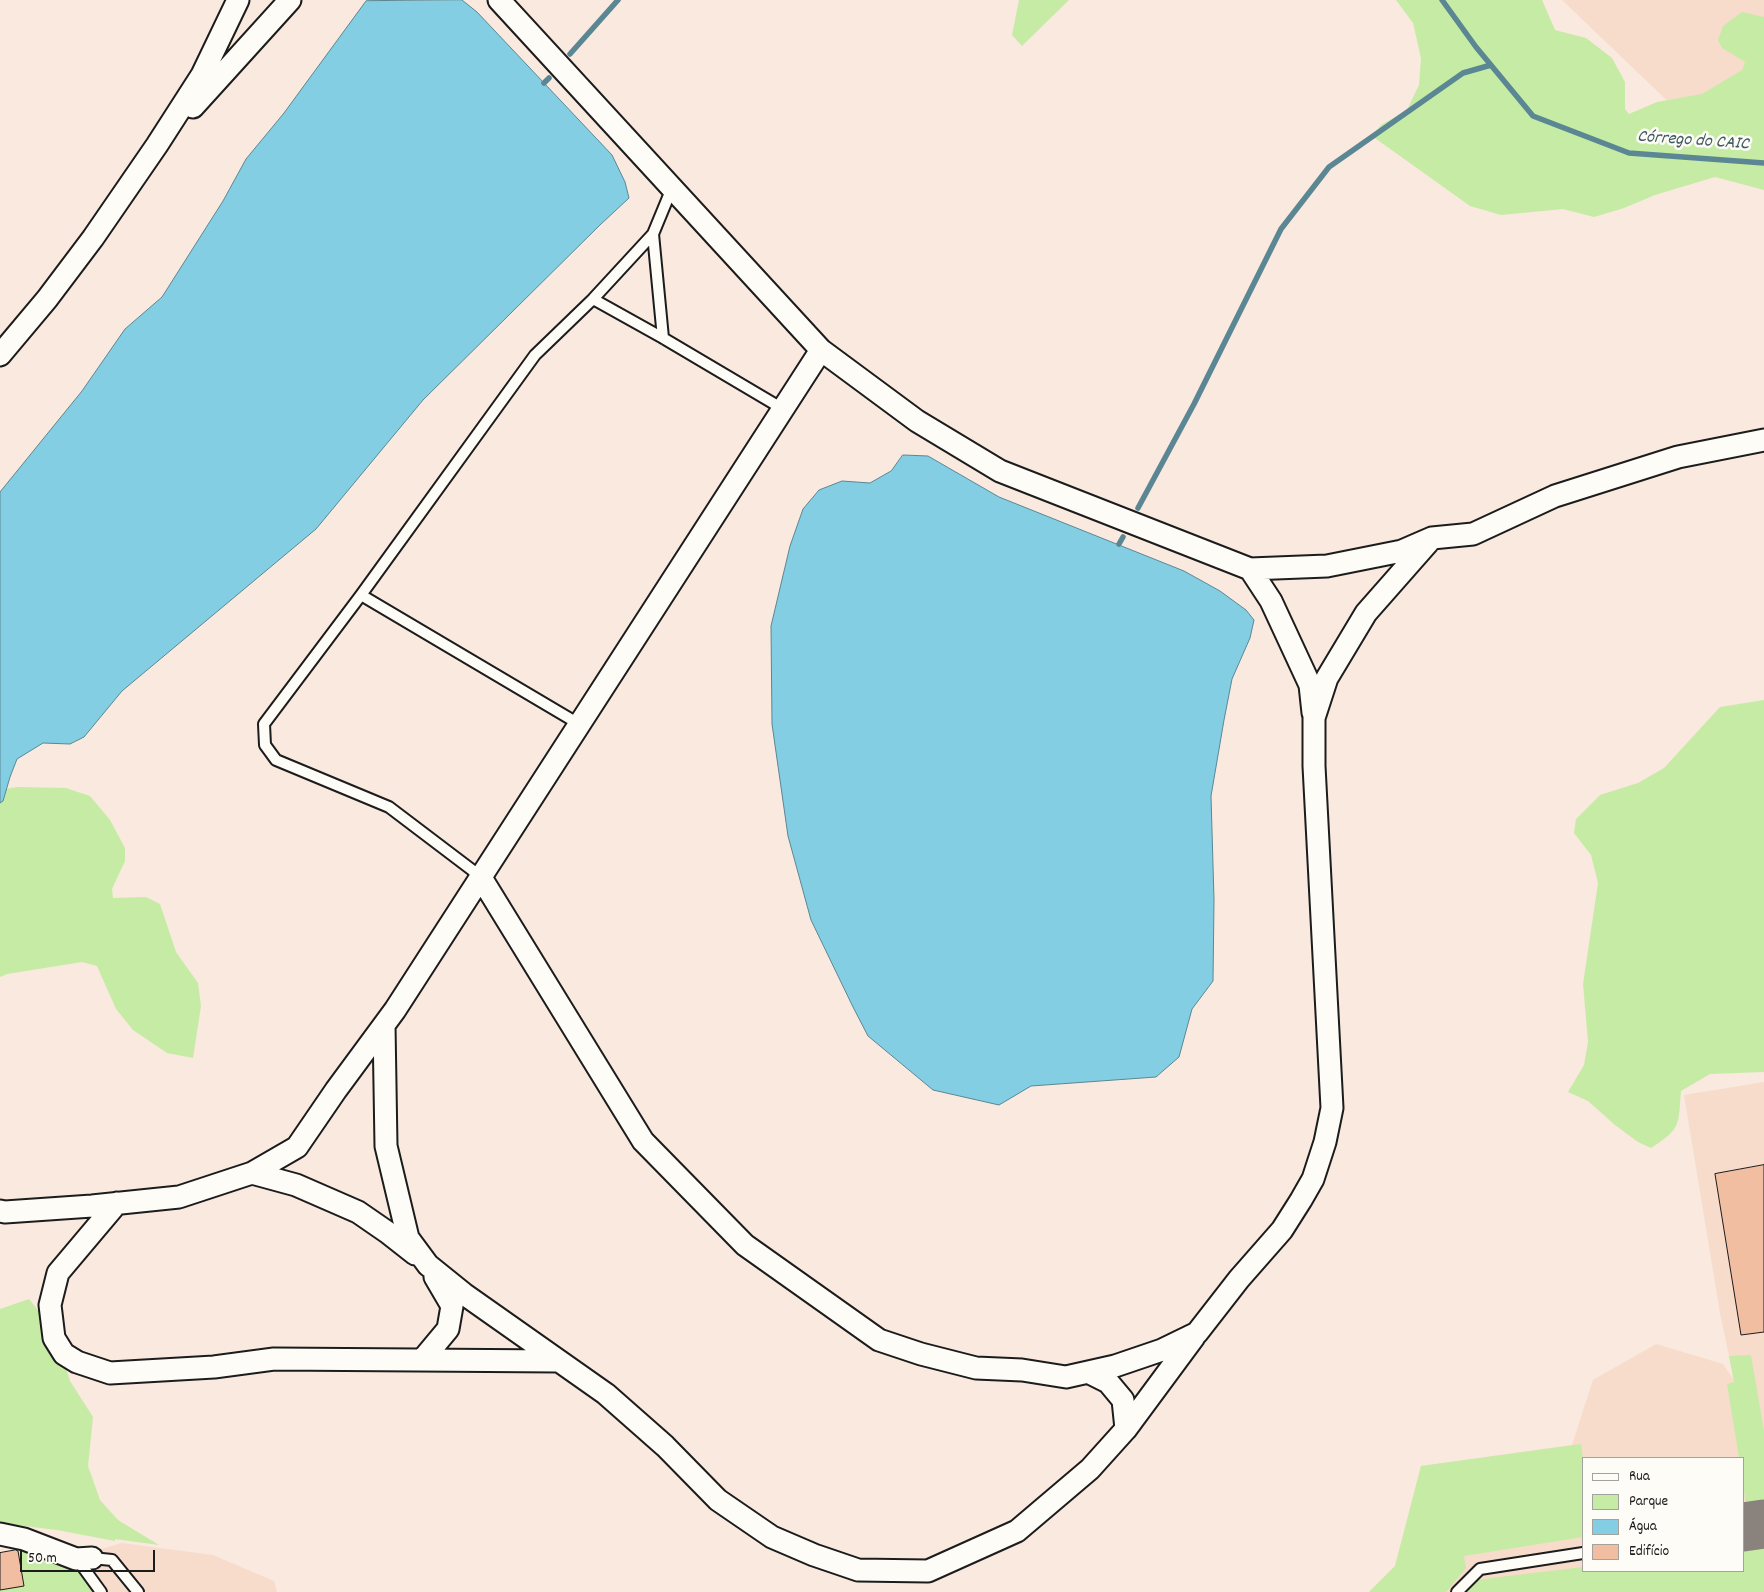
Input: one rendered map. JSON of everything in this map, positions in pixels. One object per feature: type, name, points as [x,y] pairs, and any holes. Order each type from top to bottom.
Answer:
[{"type":"street","points":[[0,354],[48,299],[151,154],[202,75],[238,0]]},
{"type":"street","points":[[151,154],[290,0]]},
{"type":"street","points":[[498,0],[821,350],[917,421],[1000,471],[1250,569],[1327,566],[1402,550],[1432,538],[1473,534],[1555,496],[1678,456],[1764,440]]},
{"type":"street","points":[[0,1211],[179,1197],[252,1173],[297,1147],[384,1025],[821,350]]},
{"type":"street","points":[[1314,718],[1327,678],[1366,613],[1432,538]]},
{"type":"street","points":[[252,1173],[296,1184],[358,1212],[387,1232],[464,1294],[606,1394],[650,1433],[718,1500],[772,1537],[814,1555],[858,1570],[928,1571],[1017,1530],[1090,1469],[1126,1429],[1239,1279],[1282,1230],[1313,1178],[1325,1142],[1332,1108],[1314,766],[1314,718],[1310,685],[1271,601],[1250,569]]},
{"type":"street","points":[[480,876],[643,1141],[745,1244],[879,1340],[921,1354],[976,1368],[1022,1370],[1066,1377],[1116,1366],[1162,1350],[1197,1333]]},
{"type":"street","points":[[384,1025],[386,1146],[408,1238],[428,1265],[452,1306],[448,1329],[423,1360]]},
{"type":"street","points":[[118,1203],[58,1273],[50,1305],[54,1338],[64,1354],[77,1362],[110,1373],[214,1367],[274,1359],[559,1361]]},
{"type":"street","points":[[1088,1372],[1108,1382],[1123,1400],[1126,1429]]},
{"type":"street","points":[[0,1534],[24,1539],[84,1558]]},
{"type":"lane","points":[[480,876],[389,807],[276,760],[265,745],[264,724],[361,595],[535,355],[594,299],[653,234],[672,188]]},
{"type":"lane","points":[[653,234],[663,338]]},
{"type":"lane","points":[[594,299],[783,409]]},
{"type":"lane","points":[[361,595],[579,724]]},
{"type":"lane","points":[[1457,1592],[1480,1569],[1582,1553]]},
{"type":"lane","points":[[84,1558],[101,1592]]},
{"type":"lane","points":[[84,1558],[112,1560],[138,1592]]},
{"type":"shaded area","points":[[1562,0],[1764,0],[1764,112],[1679,112]]},
{"type":"shaded area","points":[[1764,1082],[1764,1592],[1369,1592],[1395,1566],[1421,1466],[1572,1445],[1593,1380],[1656,1344],[1723,1364],[1734,1380],[1720,1313],[1684,1095]]},
{"type":"shaded area","points":[[122,1543],[213,1555],[274,1581],[277,1592],[0,1592],[0,1553],[27,1549],[80,1572],[85,1579],[98,1570],[90,1552]]},
{"type":"green space","points":[[1019,0],[1069,0],[1022,46],[1012,35]]},
{"type":"green space","points":[[1396,0],[1542,0],[1555,30],[1586,38],[1612,58],[1625,82],[1625,109],[1629,114],[1657,102],[1702,94],[1742,70],[1745,62],[1722,48],[1718,40],[1723,26],[1742,12],[1764,17],[1764,190],[1715,177],[1655,195],[1624,208],[1594,217],[1563,209],[1501,215],[1470,206],[1372,136],[1381,125],[1407,110],[1419,85],[1421,58],[1413,23]]},
{"type":"green space","points":[[1764,700],[1764,1072],[1710,1074],[1681,1091],[1676,1125],[1668,1135],[1651,1148],[1638,1142],[1615,1125],[1588,1101],[1568,1092],[1584,1065],[1588,1042],[1583,984],[1598,883],[1591,855],[1574,833],[1576,819],[1600,795],[1638,783],[1664,768],[1720,707]]},
{"type":"green space","points":[[17,787],[66,788],[90,796],[110,820],[125,848],[125,861],[112,889],[113,898],[146,897],[160,904],[176,952],[198,983],[201,1006],[193,1058],[167,1053],[133,1030],[116,1009],[97,966],[82,962],[7,974],[0,977],[0,790]]},
{"type":"green space","points":[[29,1299],[53,1329],[70,1381],[93,1417],[88,1466],[100,1500],[118,1520],[159,1545],[115,1539],[115,1541],[57,1530],[0,1523],[0,1309]]},
{"type":"green space","points":[[1751,1355],[1764,1431],[1764,1510],[1747,1513],[1744,1491],[1744,1457],[1739,1457],[1727,1384],[1734,1382],[1729,1356]]},
{"type":"green space","points":[[1581,1444],[1583,1457],[1582,1537],[1464,1556],[1466,1568],[1446,1592],[1369,1592],[1395,1566],[1421,1466]]},
{"type":"green space","points":[[1764,1537],[1764,1592],[1463,1592],[1475,1580],[1582,1567],[1582,1572],[1744,1572],[1744,1541]]},
{"type":"green space","points":[[27,1549],[70,1565],[80,1572],[95,1592],[0,1592],[0,1590],[24,1586],[18,1550]]},
{"type":"water","points":[[462,0],[477,12],[612,155],[625,182],[629,198],[423,400],[316,529],[122,691],[84,737],[70,744],[43,743],[17,759],[3,801],[0,803],[0,492],[82,391],[125,329],[162,297],[223,201],[246,159],[284,113],[366,1]]},
{"type":"water","points":[[903,455],[928,456],[999,497],[1184,571],[1220,591],[1246,610],[1254,620],[1250,638],[1232,679],[1211,796],[1214,900],[1213,981],[1192,1009],[1179,1057],[1156,1077],[1031,1086],[999,1105],[933,1090],[868,1036],[811,920],[788,836],[772,724],[771,626],[790,546],[803,509],[819,490],[842,481],[870,483],[891,471]]},
{"type":"building","points":[[1764,1165],[1764,1332],[1741,1335],[1715,1174]]},
{"type":"building","points":[[18,1551],[24,1586],[0,1590],[0,1553]]},
{"type":"waterway","points":[[570,54],[618,0]]},
{"type":"waterway","name":"Córrego do CAIC","points":[[1442,0],[1476,47],[1533,116],[1629,153],[1764,163]]},
{"type":"waterway","points":[[1138,508],[1194,404],[1281,229],[1329,167],[1463,73],[1491,65]]},
{"type":"waterway","points":[[544,83],[549,78]]},
{"type":"waterway","points":[[1119,544],[1123,537]]},
{"type":"taxiway","points":[[1744,1527],[1764,1524]]}]
